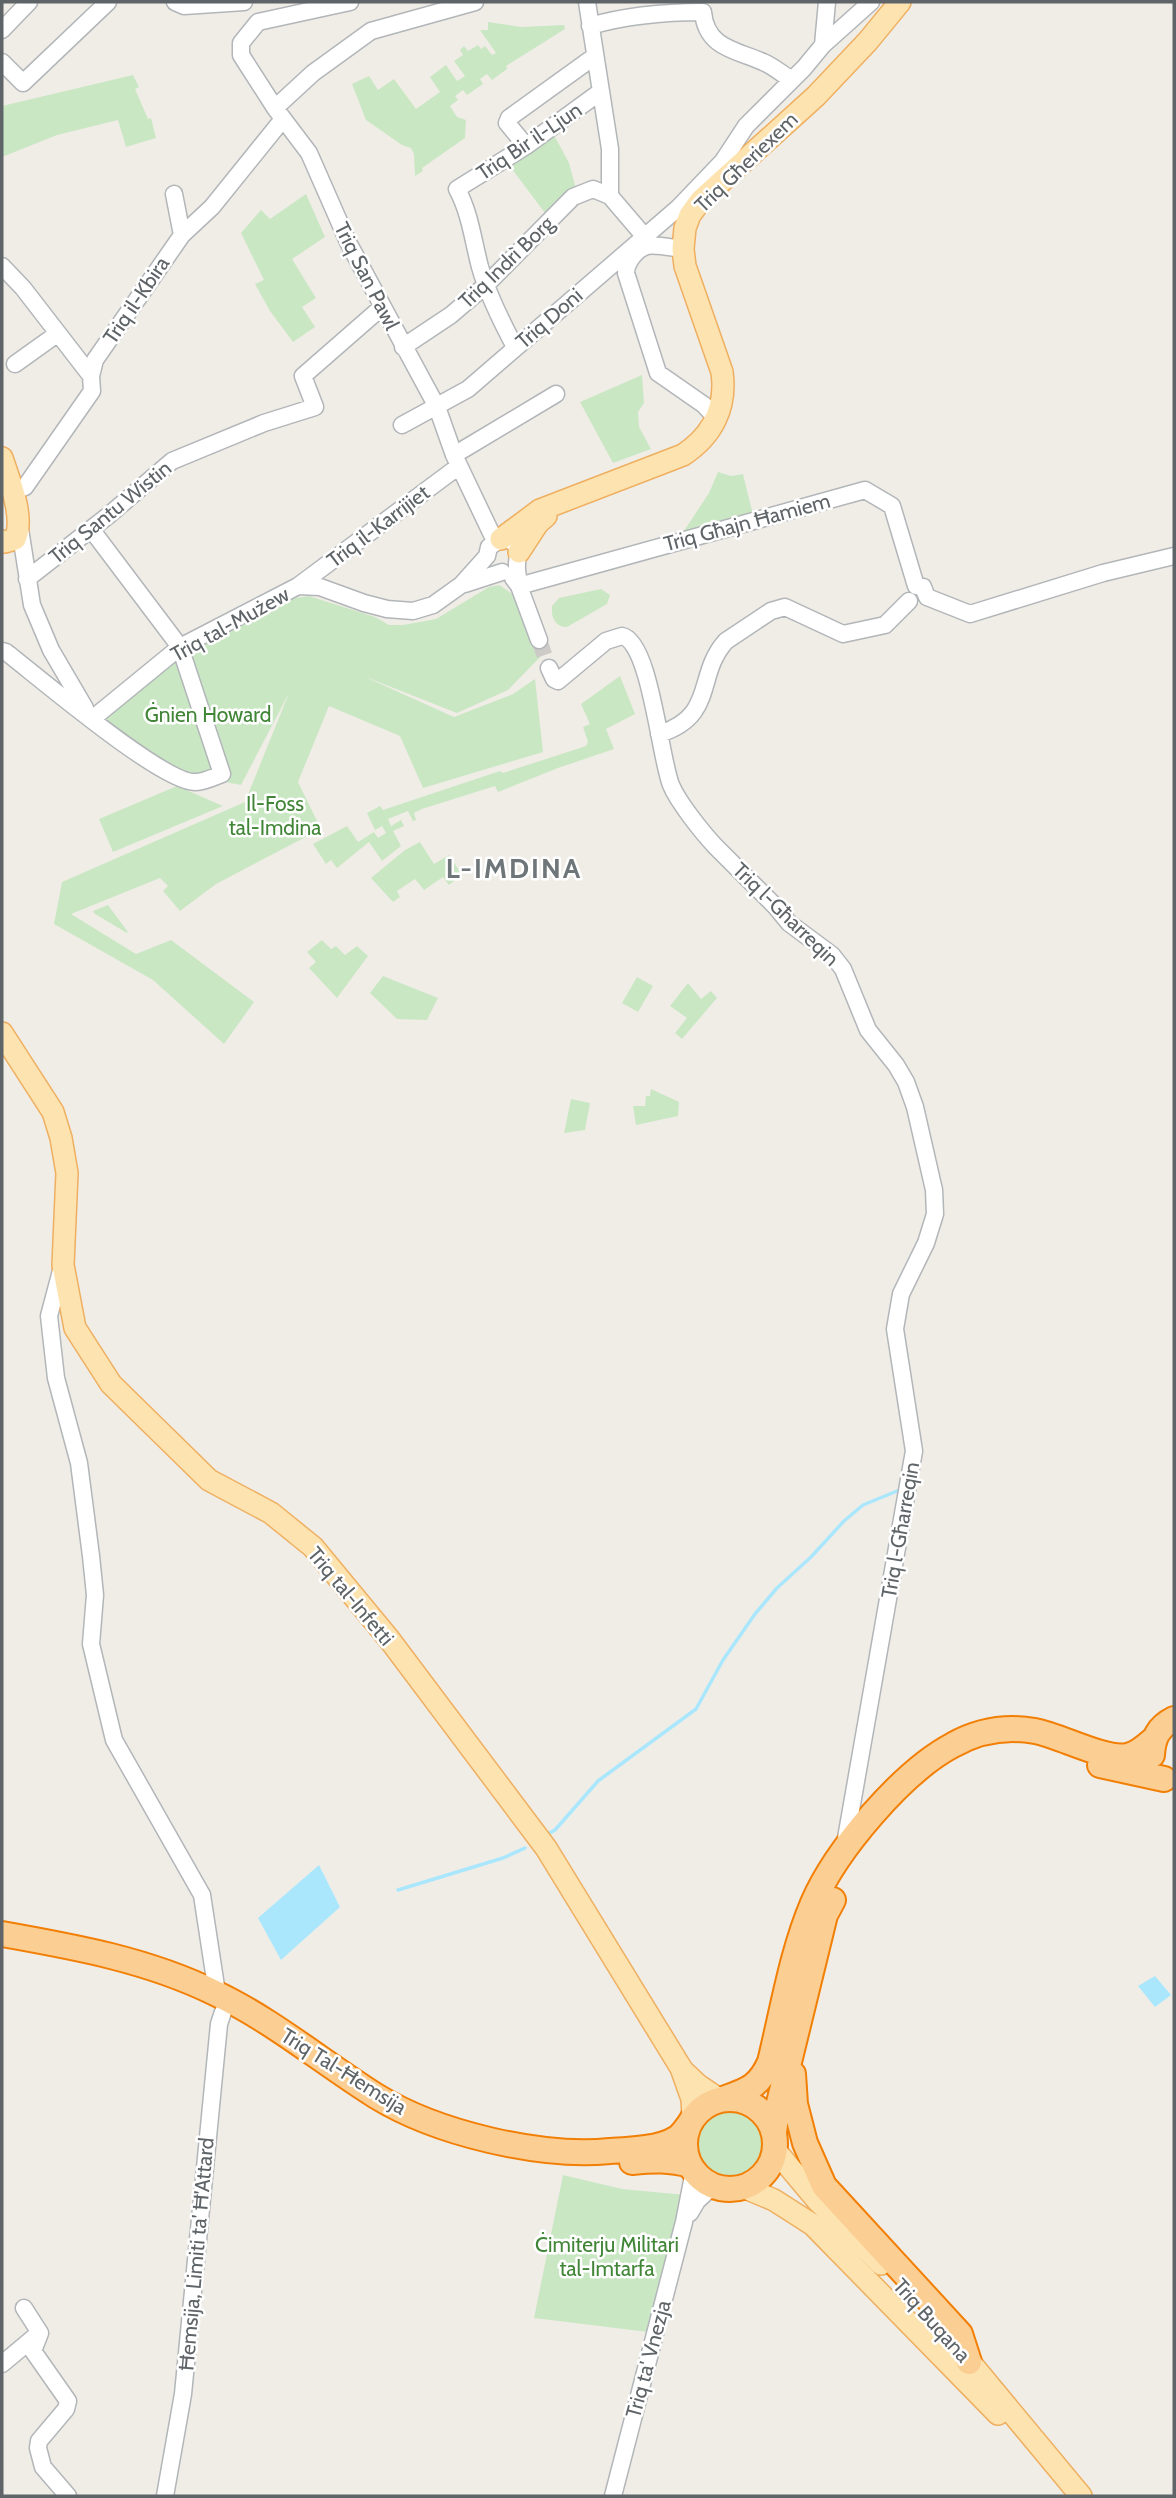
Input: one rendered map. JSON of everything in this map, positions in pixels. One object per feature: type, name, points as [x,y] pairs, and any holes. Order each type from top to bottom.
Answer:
[{"type":"highway","points":[[1168,1723],[1153,1761],[1169,1782]]},
{"type":"highway","points":[[1168,1723],[1135,1753],[1126,1756],[1115,1756],[1033,1731],[1002,1729],[981,1733],[951,1745],[933,1758],[879,1808],[844,1850],[824,1881],[800,1938],[770,2062],[763,2077],[754,2086],[701,2110],[692,2120],[685,2143],[692,2168],[713,2186],[728,2189],[743,2187],[765,2174],[771,2163],[777,2111],[825,1915],[849,1868],[877,1830],[939,1769],[970,1752],[997,1742],[1017,1742],[1056,1748],[1108,1768],[1169,1782]]},
{"type":"highway","name":"Triq Tal-Ħemsija","points":[[2,1934],[125,1959],[172,1973],[220,2003],[354,2099],[438,2138],[521,2160],[567,2166],[601,2167],[656,2159],[674,2160],[692,2168]]},
{"type":"highway","name":"Triq Tal-Ħemsija","points":[[2,1949],[124,1974],[250,2012],[378,2097],[442,2126],[510,2145],[568,2152],[648,2148],[677,2138],[692,2120]]},
{"type":"highway","points":[[791,2056],[795,2104],[805,2143],[824,2186],[960,2334],[969,2362]]},
{"type":"highway","points":[[722,2099],[737,2099],[760,2110],[769,2120],[775,2141]]},
{"type":"main road","name":"Triq Għeriexem","points":[[712,427],[723,397],[722,372],[685,266],[682,249],[684,211],[713,189],[816,96],[868,41],[900,2]]},
{"type":"main road","points":[[498,540],[540,510],[683,456],[698,446],[712,427]]},
{"type":"main road","points":[[2,458],[8,498],[8,534]]},
{"type":"main road","points":[[511,565],[538,523],[565,502]]},
{"type":"main road","name":"Triq tal-Infetti","points":[[2,1033],[53,1112],[61,1138],[67,1173],[62,1265],[75,1328],[111,1384],[209,1480],[271,1513],[313,1547],[389,1639],[546,1848],[681,2068],[692,2099],[692,2120]]},
{"type":"main road","name":"Triq tal-Infetti","points":[[681,2068],[698,2085],[722,2099]]},
{"type":"main road","name":"Triq Buqana","points":[[775,2141],[817,2200],[936,2319],[1081,2496]]},
{"type":"main road","name":"Triq Buqana","points":[[743,2187],[774,2200],[813,2225],[983,2397],[1063,2496]]},
{"type":"street","points":[[2,30],[29,2]]},
{"type":"street","points":[[2,62],[23,83],[108,2]]},
{"type":"street","points":[[174,2],[184,6],[244,2],[258,22],[350,2]]},
{"type":"street","name":"Triq il-Kbira","points":[[8,498],[25,487],[92,391],[91,376],[95,360],[182,234],[212,207],[279,113],[313,72],[371,31],[475,2]]},
{"type":"street","points":[[587,2],[611,149],[610,196],[645,237]]},
{"type":"street","points":[[823,45],[827,2]]},
{"type":"street","name":"Triq Doni","points":[[402,425],[468,389],[645,237],[684,211],[746,126],[823,45],[871,2]]},
{"type":"street","points":[[590,26],[622,17],[704,7],[704,24],[722,46],[764,62],[792,80]]},
{"type":"street","name":"Triq San Pawl","points":[[258,22],[241,43],[240,51],[279,113],[309,153],[328,201],[437,407],[456,461],[498,540]]},
{"type":"street","points":[[526,146],[507,123],[509,118],[595,56]]},
{"type":"street","name":"Triq Bir il-Ljun","points":[[486,285],[467,208],[457,189],[526,146],[600,92]]},
{"type":"street","name":"Triq Indrì Borg","points":[[404,347],[451,315],[486,285],[521,253],[573,197],[593,189],[610,196]]},
{"type":"street","points":[[174,194],[182,234]]},
{"type":"street","points":[[682,249],[647,246],[626,265],[626,273],[658,373],[704,405],[712,427]]},
{"type":"street","points":[[2,265],[91,376]]},
{"type":"street","points":[[486,285],[500,320],[515,347]]},
{"type":"street","name":"Triq Santu Wistin","points":[[27,579],[91,530],[173,461],[264,423],[315,407],[303,376],[382,307]]},
{"type":"street","points":[[15,364],[57,334]]},
{"type":"street","name":"Triq il-Karrijiet","points":[[298,586],[456,461],[556,394]]},
{"type":"street","name":"Triq Għajn Ħamiem","points":[[519,586],[865,490],[892,506],[917,594]]},
{"type":"street","points":[[2,651],[169,775],[195,783],[222,774],[180,647],[91,530]]},
{"type":"street","points":[[8,534],[27,579],[32,605],[51,650],[92,719]]},
{"type":"street","points":[[511,565],[493,569],[486,556],[489,547],[498,540],[510,541],[511,565],[539,640]]},
{"type":"street","name":"Triq tal-Mużew","points":[[92,719],[180,647],[298,586],[320,587],[387,609],[413,611],[433,606],[461,585],[486,556]]},
{"type":"street","points":[[659,734],[674,729],[698,707],[720,647],[771,611],[785,607],[843,634],[885,625],[917,594],[970,614],[1103,573],[1174,556]]},
{"type":"street","name":"Triq tal-Mużew","points":[[461,585],[511,565]]},
{"type":"street","name":"Triq l-Għarreqin","points":[[549,667],[554,679],[558,681],[614,637],[627,637],[636,647],[671,785],[703,833],[789,923],[832,955],[843,969],[869,1030],[906,1082],[915,1107],[934,1190],[935,1214],[926,1244],[901,1294],[895,1329],[914,1451],[844,1850]]},
{"type":"street","name":"Ħemsija, Limiti ta' Ħ'Attard","points":[[62,1265],[49,1315],[56,1378],[79,1463],[92,1556],[95,1595],[91,1644],[114,1740],[202,1895],[220,2003],[183,2394],[165,2496]]},
{"type":"street","points":[[854,1791],[866,1808],[879,1808]]},
{"type":"street","name":"Triq ta' Vnezja","points":[[613,2496],[694,2182],[692,2168]]},
{"type":"street","name":"Triq ta' Vnezja","points":[[684,2222],[697,2201],[713,2186]]},
{"type":"street","points":[[24,2308],[40,2333]]},
{"type":"street","points":[[2,2364],[40,2333]]},
{"type":"street","points":[[40,2333],[33,2351],[68,2403],[40,2441],[38,2454],[43,2467],[68,2496]]},
{"type":"green space","points":[[488,22],[521,27],[564,25],[565,29],[506,66],[507,69],[492,80],[487,74],[480,79],[483,84],[467,95],[463,90],[455,96],[458,100],[450,106],[457,117],[466,120],[465,138],[422,168],[423,171],[415,176],[414,154],[411,148],[402,145],[366,120],[352,84],[369,76],[378,90],[394,79],[416,109],[440,92],[430,77],[446,65],[457,81],[465,76],[454,61],[463,55],[460,50],[464,46],[468,51],[478,45],[481,49],[485,46],[492,55],[496,53],[480,30],[488,30]]},
{"type":"green space","points":[[133,75],[139,87],[135,89],[148,119],[151,118],[156,138],[126,147],[118,120],[57,135],[2,157],[2,106]]},
{"type":"green space","points":[[553,133],[569,163],[576,189],[545,213],[509,165]]},
{"type":"green space","points":[[306,194],[325,237],[292,259],[316,298],[302,307],[315,327],[293,342],[270,311],[255,284],[264,280],[241,233],[261,210],[270,219]]},
{"type":"green space","points":[[642,375],[644,403],[638,412],[639,427],[651,449],[613,463],[580,402]]},
{"type":"green space","points":[[718,472],[731,476],[743,474],[753,515],[680,537],[709,493]]},
{"type":"green space","points":[[499,585],[511,593],[550,647],[508,690],[457,713],[363,676],[454,717],[513,694],[535,679],[543,752],[423,788],[400,736],[329,706],[298,782],[321,829],[216,884],[180,911],[163,891],[168,886],[160,878],[71,914],[136,954],[171,940],[254,1002],[224,1044],[153,980],[54,924],[62,882],[245,802],[289,693],[241,785],[172,772],[97,720],[188,650],[288,599],[309,596],[375,617],[389,625],[403,625],[436,619],[489,587]]},
{"type":"green space","points":[[601,589],[610,595],[607,604],[567,627],[554,620],[552,606],[559,598]]},
{"type":"green space","points":[[620,676],[635,714],[606,729],[614,749],[498,792],[495,786],[422,809],[414,813],[416,820],[413,821],[408,811],[388,819],[391,826],[401,820],[404,826],[393,831],[401,846],[382,861],[369,842],[337,868],[331,860],[326,864],[313,844],[347,826],[358,842],[374,832],[378,838],[386,833],[382,826],[375,830],[367,813],[380,806],[383,810],[586,746],[588,742],[583,727],[590,724],[581,704]]},
{"type":"green space","points":[[177,786],[223,806],[113,852],[99,819]]},
{"type":"green space","points":[[420,842],[434,864],[449,855],[462,875],[449,885],[443,877],[424,890],[415,879],[397,891],[400,897],[393,902],[371,878],[405,850]]},
{"type":"green space","points":[[108,905],[128,932],[127,933],[93,911]]},
{"type":"green space","points":[[322,940],[331,949],[336,946],[345,955],[357,946],[368,956],[337,998],[309,968],[316,962],[307,952]]},
{"type":"green space","points":[[383,976],[438,998],[427,1020],[397,1019],[370,993]]},
{"type":"green space","points":[[637,977],[653,986],[638,1012],[622,1003]]},
{"type":"green space","points":[[688,983],[701,999],[711,991],[717,998],[682,1039],[675,1033],[687,1018],[670,1006]]},
{"type":"green space","points":[[651,1089],[679,1102],[678,1116],[636,1125],[633,1106],[645,1106],[646,1096],[650,1096]]},
{"type":"green space","points":[[571,1099],[590,1103],[585,1130],[564,1133]]},
{"type":"green space","points":[[740,2110],[753,2116],[762,2125],[766,2131],[766,2159],[758,2170],[747,2178],[726,2180],[708,2170],[700,2159],[698,2138],[708,2120],[719,2112]]},
{"type":"green space","name":"Ċimiterju Militari tal-Imtarfa","points":[[563,2175],[622,2189],[686,2195],[648,2332],[534,2318]]},
{"type":"water","points":[[319,1865],[340,1907],[281,1960],[258,1918]]},
{"type":"water","points":[[1155,1976],[1171,1995],[1155,2007],[1138,1986]]},
{"type":"waterway","points":[[548,1834],[555,1830],[598,1781],[696,1709],[723,1660],[755,1614],[844,1521],[863,1505],[902,1489]]},
{"type":"waterway","points":[[398,1890],[503,1858],[525,1848]]},
{"type":"tunnel","points":[[539,640],[549,668]]},
{"type":"district","name":"L-IMDINA","points":[[514,868]]},
{"type":"park label","name":"Ġnien Howard","points":[[208,714]]},
{"type":"park label","name":"Il-Foss tal-Imdina","points":[[275,815]]}]
